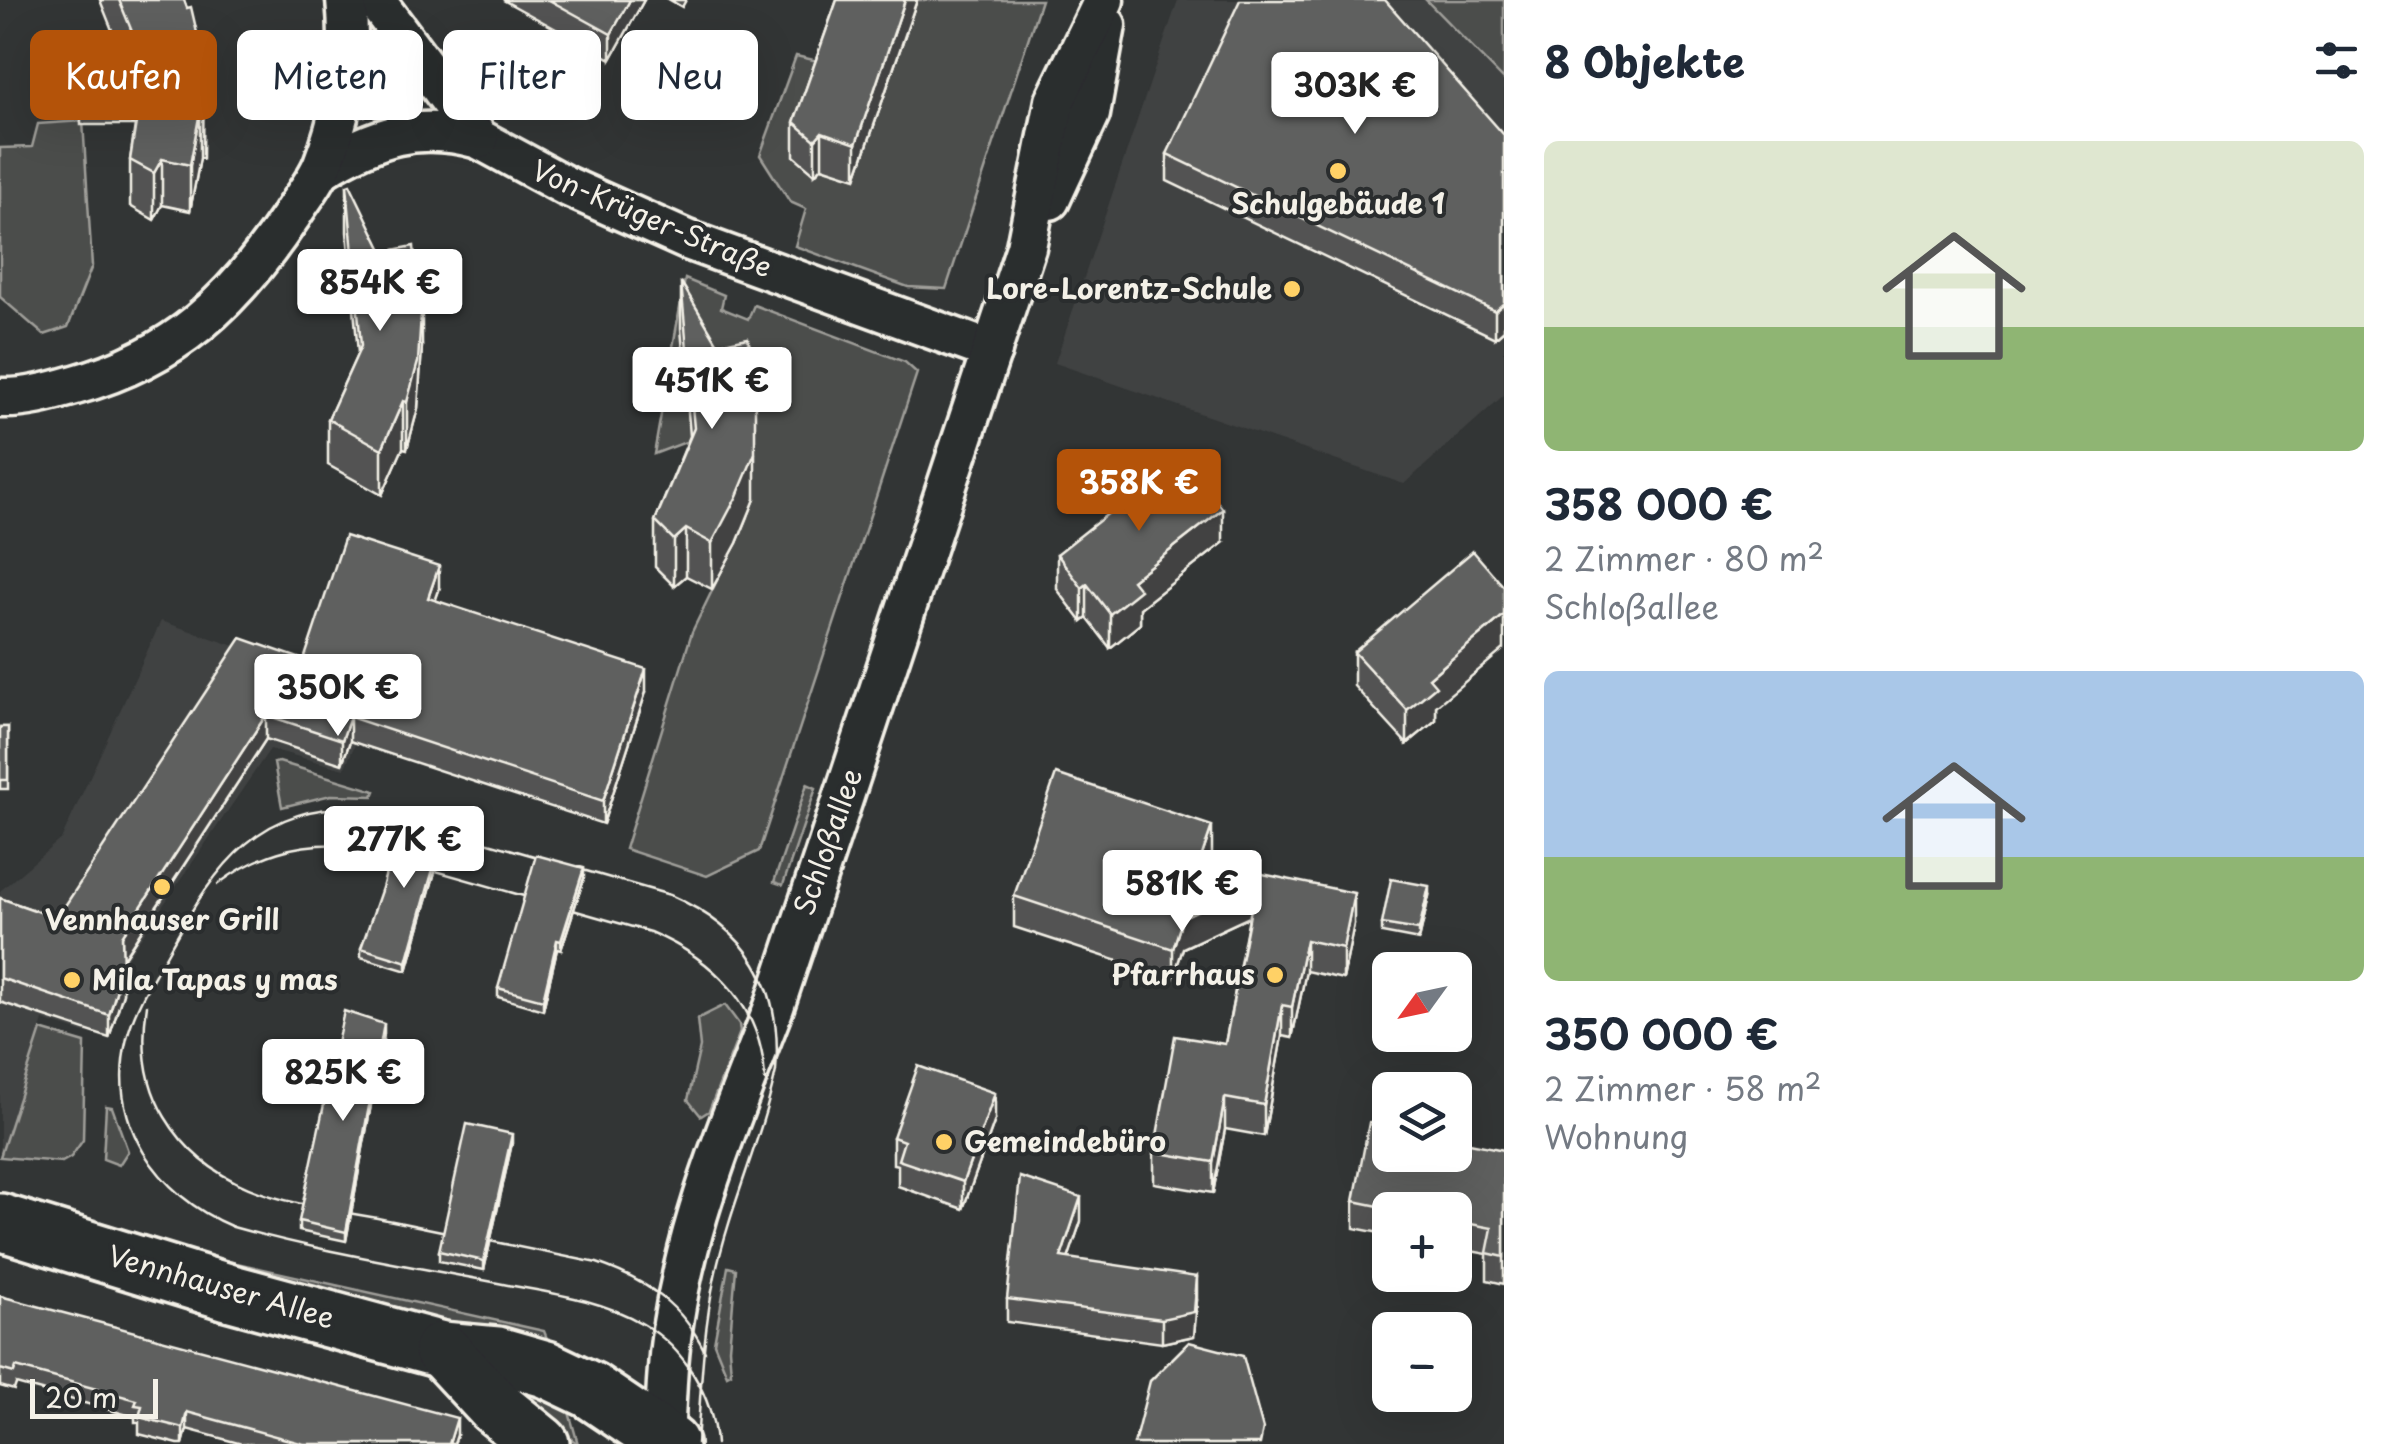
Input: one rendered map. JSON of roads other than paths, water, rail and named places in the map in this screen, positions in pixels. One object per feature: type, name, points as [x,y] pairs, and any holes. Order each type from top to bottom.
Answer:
[{"type":"main road","name":"Vennhauser Allee","points":[[0,1222],[228,1292],[442,1350],[497,1356],[546,1369],[590,1390],[667,1442]]},
{"type":"main road","points":[[442,1350],[494,1406],[541,1444]]},
{"type":"street","points":[[0,398],[50,392],[105,376],[162,350],[195,328],[260,262],[322,169],[340,114],[350,31],[346,0]]},
{"type":"street","name":"Von-Krüger-Straße","points":[[375,0],[478,139],[566,186],[687,240],[992,351]]},
{"type":"street","name":"Schloßallee","points":[[667,1442],[674,1306],[695,1217],[726,1126],[774,1007],[1026,247],[1090,114],[1107,0]]},
{"type":"street","points":[[322,169],[376,140],[400,133],[446,130],[478,139]]},
{"type":"tram line","points":[[697,1444],[700,1402],[701,1381],[705,1339],[715,1276],[776,1071],[777,1040],[766,986],[740,943],[697,909],[670,895],[367,808],[298,815],[270,827],[246,844],[225,865],[188,918],[146,992],[127,1038],[122,1069],[124,1099],[131,1127],[161,1176],[181,1196],[233,1227],[333,1251],[575,1298],[627,1315],[658,1334],[694,1375],[702,1391],[709,1408],[716,1444]]},
{"type":"tram line","points":[[218,884],[247,865],[278,852],[345,845],[650,932],[695,956],[731,989],[755,1030],[765,1081]]},
{"type":"tram line","points":[[147,1005],[144,1034],[152,1091],[186,1145],[209,1166],[236,1182],[296,1203],[597,1263],[631,1277],[674,1307],[705,1352]]},
{"type":"place","name":"Schulgebäude 1","points":[[1338,171]]},
{"type":"place","name":"Lore-Lorentz-Schule","points":[[1292,289]]},
{"type":"place","name":"Vennhauser Grill","points":[[162,887]]},
{"type":"place","name":"Pfarrhaus","points":[[1275,975]]},
{"type":"place","name":"Mila Tapas y mas","points":[[72,980]]},
{"type":"place","name":"Gemeindebüro","points":[[944,1142]]}]
